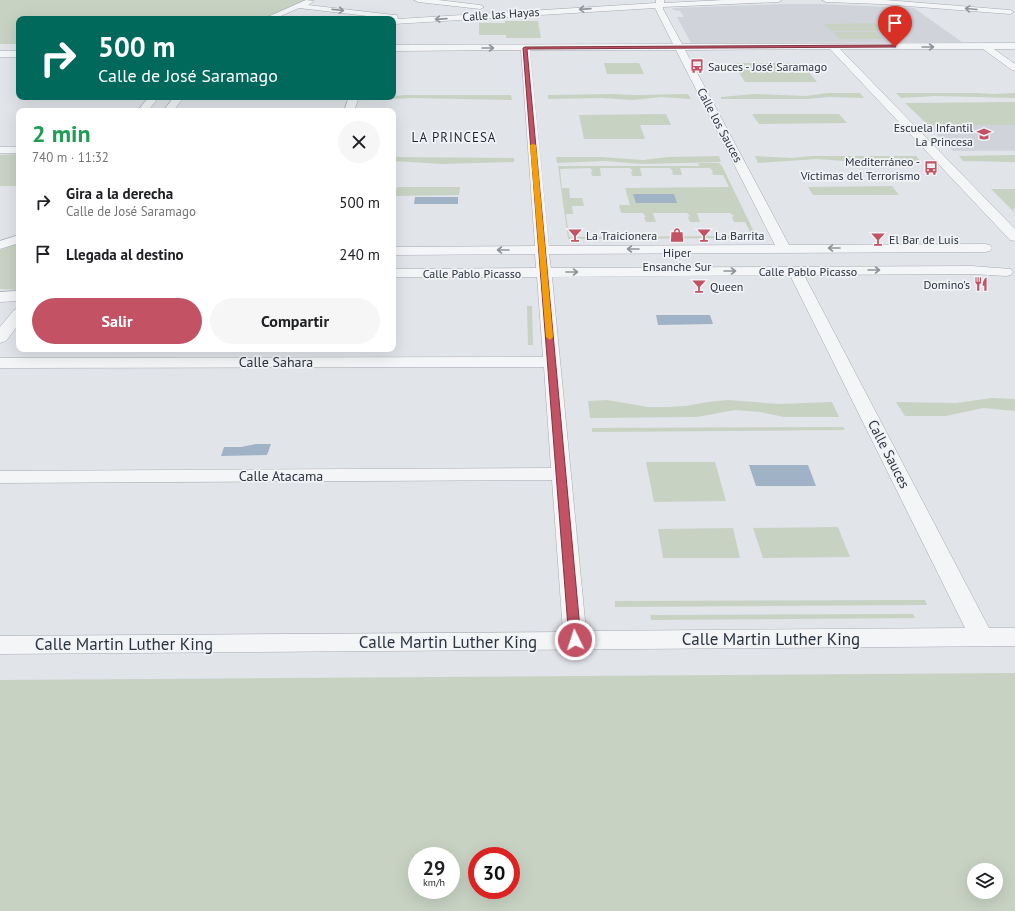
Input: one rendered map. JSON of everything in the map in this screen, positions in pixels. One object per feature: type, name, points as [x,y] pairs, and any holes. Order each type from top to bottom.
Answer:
[{"type":"street","points":[[274,16],[313,0]]},
{"type":"street","points":[[418,0],[493,8],[502,14]]},
{"type":"street","points":[[584,0],[615,3],[618,6]]},
{"type":"street","name":"Calle las Hayas","points":[[396,22],[659,2],[778,0]]},
{"type":"street","points":[[826,0],[928,3],[1013,12]]},
{"type":"street","name":"Calle los Sauces","points":[[659,2],[680,48],[784,248]]},
{"type":"street","points":[[299,6],[387,16]]},
{"type":"street","points":[[985,46],[1015,68]]},
{"type":"street","points":[[396,48],[1015,46]]},
{"type":"street","points":[[833,47],[1015,238]]},
{"type":"street","points":[[0,48],[16,48]]},
{"type":"street","points":[[525,48],[575,640]]},
{"type":"street","points":[[0,54],[16,54]]},
{"type":"street","points":[[145,108],[151,100]]},
{"type":"street","points":[[170,108],[177,100]]},
{"type":"street","points":[[0,150],[16,150]]},
{"type":"street","name":"Calle Pablo Picasso","points":[[396,251],[784,248],[994,243],[1015,238]]},
{"type":"street","points":[[0,245],[16,240]]},
{"type":"street","points":[[994,243],[984,254],[991,263],[1010,273]]},
{"type":"street","name":"Calle Pablo Picasso","points":[[396,273],[972,270],[1010,273]]},
{"type":"street","name":"Calle Sauces","points":[[795,271],[982,638]]},
{"type":"street","points":[[0,297],[16,296]]},
{"type":"street","points":[[0,338],[16,317]]},
{"type":"street","name":"Calle Sahara","points":[[0,362],[552,362]]},
{"type":"street","name":"Calle Atacama","points":[[0,477],[561,474]]},
{"type":"street","name":"Calle Martin Luther King","points":[[0,645],[1015,637]]},
{"type":"shaded area","points":[[786,4],[914,8],[962,42],[691,43],[677,17],[684,17],[680,11],[673,10],[672,8]]},
{"type":"shaded area","points":[[928,125],[1015,125],[1015,151],[953,151]]},
{"type":"green space","points":[[0,0],[306,0],[269,16],[16,16],[16,44],[0,44]]},
{"type":"green space","points":[[505,21],[538,21],[541,38],[506,38],[506,35],[479,35],[479,23],[505,23]]},
{"type":"green space","points":[[875,23],[886,31],[832,31],[824,24]]},
{"type":"green space","points":[[833,32],[875,32],[883,39],[839,39]]},
{"type":"green space","points":[[604,63],[639,63],[644,74],[607,74]]},
{"type":"green space","points":[[733,63],[798,63],[802,64],[817,82],[745,82]]},
{"type":"green space","points":[[828,93],[860,93],[864,98],[829,97],[807,99],[721,99],[721,97],[754,94],[806,96]]},
{"type":"green space","points":[[896,93],[1015,93],[1015,98],[935,96],[901,98]]},
{"type":"green space","points":[[688,94],[691,99],[661,97],[633,100],[600,98],[548,99],[548,95]]},
{"type":"green space","points":[[511,95],[512,100],[396,99],[396,96]]},
{"type":"green space","points":[[1015,102],[1015,125],[928,125],[905,103]]},
{"type":"green space","points":[[666,114],[671,125],[640,125],[645,139],[584,139],[579,115]]},
{"type":"green space","points":[[752,114],[839,114],[847,123],[759,124]]},
{"type":"green space","points":[[16,154],[16,186],[0,186],[0,155]]},
{"type":"green space","points":[[1015,155],[1015,162],[963,161],[959,156]]},
{"type":"green space","points":[[719,156],[721,162],[643,164],[605,161],[557,163],[556,157],[601,157],[643,160],[668,157]]},
{"type":"green space","points":[[755,156],[792,158],[812,156],[916,156],[920,161],[860,162],[817,159],[758,163]]},
{"type":"green space","points":[[396,157],[514,158],[514,162],[442,164],[396,161]]},
{"type":"green space","points":[[698,163],[719,163],[722,166],[757,238],[568,239],[558,166],[699,166]],"holes":[[[590,168],[593,171],[591,172],[592,176],[601,176],[600,168],[630,168],[633,171],[631,172],[632,176],[642,176],[640,168],[670,168],[673,171],[673,175],[682,175],[680,168],[710,168],[713,171],[713,175],[723,175],[729,187],[625,188],[630,205],[619,205],[621,213],[643,213],[646,217],[644,217],[646,222],[656,222],[653,213],[687,213],[690,216],[688,217],[690,222],[700,222],[697,213],[730,213],[734,216],[732,217],[734,222],[745,222],[752,236],[569,237],[566,214],[573,214],[572,206],[584,206],[582,198],[570,198],[569,188],[562,188],[560,169]]]},
{"type":"green space","points":[[892,186],[899,195],[813,195],[808,187]]},
{"type":"green space","points":[[397,187],[460,187],[459,195],[396,196]]},
{"type":"green space","points":[[991,189],[1015,189],[1015,208],[1013,209],[1015,213]]},
{"type":"green space","points":[[16,244],[16,290],[0,289],[0,250]]},
{"type":"green space","points":[[527,306],[532,306],[533,345],[528,345]]},
{"type":"green space","points":[[992,398],[1015,399],[1015,411],[983,408],[946,416],[905,416],[896,402],[956,403]]},
{"type":"green space","points":[[607,400],[648,407],[686,406],[728,400],[779,404],[832,402],[839,417],[784,417],[760,412],[735,410],[697,417],[590,418],[588,401]]},
{"type":"green space","points":[[843,427],[845,430],[592,432],[592,428]]},
{"type":"green space","points":[[646,462],[715,462],[726,501],[654,502]]},
{"type":"green space","points":[[838,527],[850,557],[763,558],[753,528]]},
{"type":"green space","points":[[733,528],[740,558],[663,558],[658,529]]},
{"type":"green space","points":[[925,600],[927,605],[615,607],[615,601]]},
{"type":"green space","points":[[913,614],[915,618],[651,620],[650,615]]},
{"type":"green space","points":[[1015,673],[1015,911],[0,911],[0,680]]},
{"type":"water","points":[[633,194],[674,194],[677,203],[636,203]]},
{"type":"water","points":[[415,197],[458,197],[458,204],[414,204]]},
{"type":"water","points":[[656,315],[710,315],[713,324],[658,325]]},
{"type":"water","points":[[256,444],[271,444],[267,455],[221,456],[224,447],[241,447]]},
{"type":"water","points":[[749,465],[808,465],[816,486],[756,486]]},
{"type":"slow traffic","points":[[533,145],[550,337]]},
{"type":"place","name":"Sauces - José Saramago","points":[[697,66]]},
{"type":"place","name":"Escuela Infantil La Princesa","points":[[984,134]]},
{"type":"place","name":"Mediterráneo - Víctimas del Terrorismo","points":[[931,168]]},
{"type":"place","name":"La Traicionera","points":[[575,235]]},
{"type":"place","name":"Hiper Ensanche Sur","points":[[677,235]]},
{"type":"place","name":"La Barrita","points":[[704,235]]},
{"type":"place","name":"El Bar de Luis","points":[[878,239]]},
{"type":"place","name":"Domino's","points":[[981,284]]},
{"type":"place","name":"Queen","points":[[699,286]]},
{"type":"district","name":"LA PRINCESA","points":[[454,137]]},
{"type":"route","points":[[575,640],[572,590],[556,422],[525,48],[895,47]]}]
